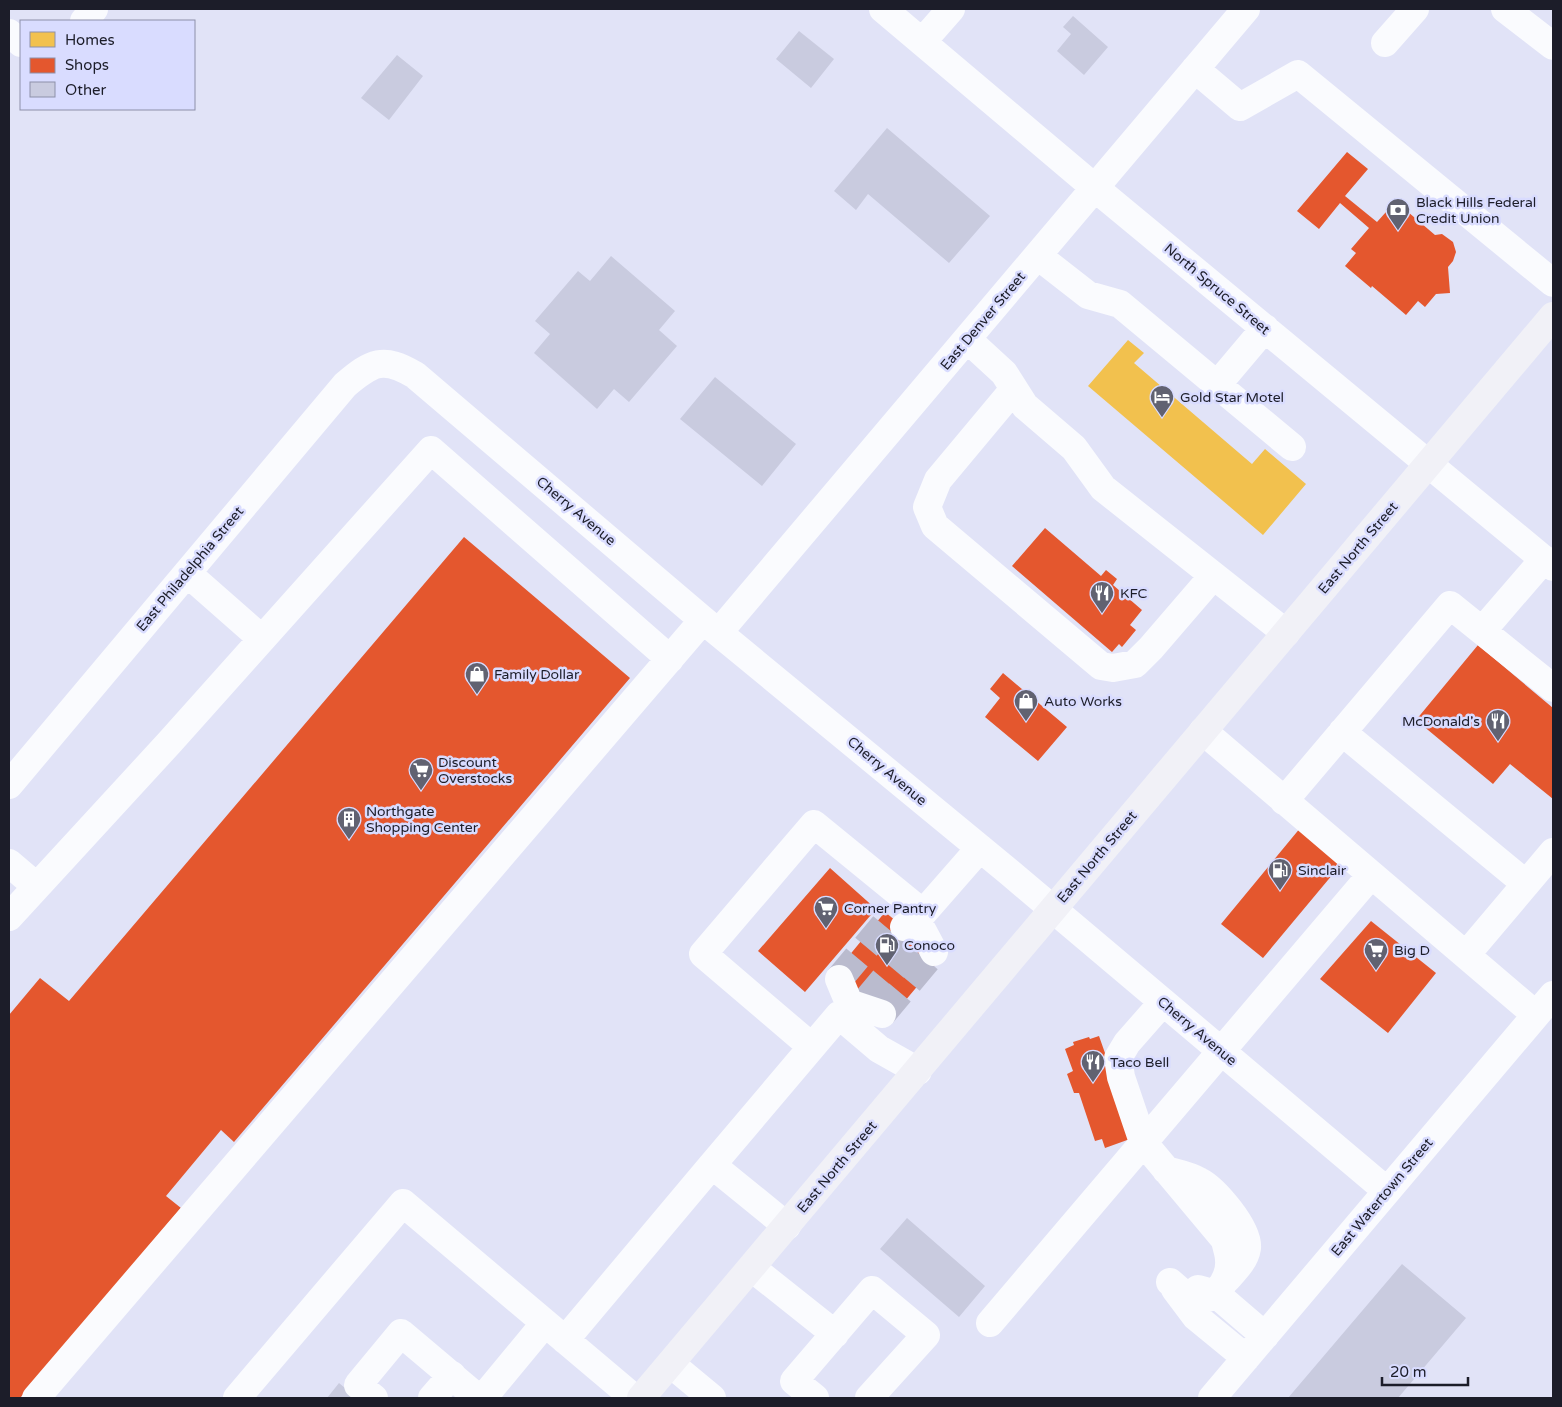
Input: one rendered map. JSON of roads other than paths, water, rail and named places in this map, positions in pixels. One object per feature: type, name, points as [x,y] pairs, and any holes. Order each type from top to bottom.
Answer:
[{"type":"main road","name":"East North Street","points":[[641,1398],[1553,316]]},
{"type":"street","points":[[85,20],[94,9]]},
{"type":"street","name":"North Spruce Street","points":[[883,9],[1095,188],[1548,563]]},
{"type":"street","points":[[922,42],[951,9]]},
{"type":"street","name":"East Denver Street","points":[[36,1398],[670,659],[711,626],[967,339],[1246,9]]},
{"type":"street","points":[[1385,42],[1415,9]]},
{"type":"street","points":[[1505,9],[1553,46]]},
{"type":"street","points":[[1524,9],[1553,33]]},
{"type":"street","points":[[9,33],[20,42]]},
{"type":"street","points":[[1195,69],[1240,107],[1298,74],[1553,283]]},
{"type":"street","points":[[1038,256],[1088,295],[1120,304],[1292,447]]},
{"type":"street","points":[[1217,384],[1265,328]]},
{"type":"street","points":[[967,339],[1004,373],[1025,406],[1074,448],[1103,488],[1286,633]]},
{"type":"street","name":"Cherry Avenue","points":[[380,363],[399,366],[415,375],[711,626],[1053,909],[1387,1191]]},
{"type":"street","name":"East Philadelphia Street","points":[[9,785],[345,385],[363,370],[380,363]]},
{"type":"street","points":[[1014,388],[938,480],[927,507],[935,526],[1101,666],[1113,668],[1134,664],[1151,648],[1213,576]]},
{"type":"street","points":[[9,917],[169,743],[431,450],[670,659]]},
{"type":"street","points":[[1482,631],[1548,563]]},
{"type":"street","points":[[187,573],[262,639]]},
{"type":"street","points":[[1284,801],[1450,605],[1553,688]]},
{"type":"street","points":[[1203,732],[1466,955],[1545,1005]]},
{"type":"street","points":[[1342,732],[1526,884]]},
{"type":"street","points":[[812,1047],[702,954],[814,824],[915,928],[980,848]]},
{"type":"street","points":[[1466,955],[1553,852]]},
{"type":"street","points":[[9,863],[36,886]]},
{"type":"street","points":[[990,1323],[1371,875]]},
{"type":"street","points":[[483,1398],[555,1332],[712,1165],[854,1000],[879,1049],[918,1070]]},
{"type":"street","points":[[1163,1002],[1127,1043],[1118,1058],[1121,1077],[1143,1142],[1225,1240],[1230,1261],[1220,1288]]},
{"type":"street","name":"East Watertown Street","points":[[1212,1398],[1545,1005]]},
{"type":"street","points":[[712,1165],[787,1226]]},
{"type":"street","points":[[237,1398],[403,1203],[634,1398]]},
{"type":"street","points":[[752,1268],[835,1334]]},
{"type":"street","points":[[1246,1358],[1196,1317],[1170,1282],[1220,1288],[1265,1336]]},
{"type":"street","points":[[815,1398],[794,1381],[872,1290],[926,1335],[869,1398]]},
{"type":"street","points":[[374,1398],[358,1385],[401,1333],[478,1398]]},
{"type":"street","points":[[671,1364],[712,1398]]},
{"type":"street","points":[[432,1398],[452,1375]]},
{"type":"tunnel","points":[[839,979],[891,917]]},
{"type":"tunnel","points":[[866,1001],[918,939]]},
{"type":"tunnel","points":[[882,1014],[934,952]]},
{"type":"place","name":"Black Hills Federal Credit Union","points":[[1398,231]]},
{"type":"place","name":"Gold Star Motel","points":[[1162,418]]},
{"type":"place","name":"KFC","points":[[1102,614]]},
{"type":"place","name":"Family Dollar","points":[[477,695]]},
{"type":"place","name":"Auto Works","points":[[1026,722]]},
{"type":"place","name":"McDonald's","points":[[1498,742]]},
{"type":"place","name":"Discount Overstocks","points":[[421,791]]},
{"type":"place","name":"Northgate Shopping Center","points":[[349,840]]},
{"type":"place","name":"Sinclair","points":[[1280,891]]},
{"type":"place","name":"Corner Pantry","points":[[826,929]]},
{"type":"place","name":"Conoco","points":[[887,966]]},
{"type":"place","name":"Big D","points":[[1376,971]]},
{"type":"place","name":"Taco Bell","points":[[1093,1083]]}]
